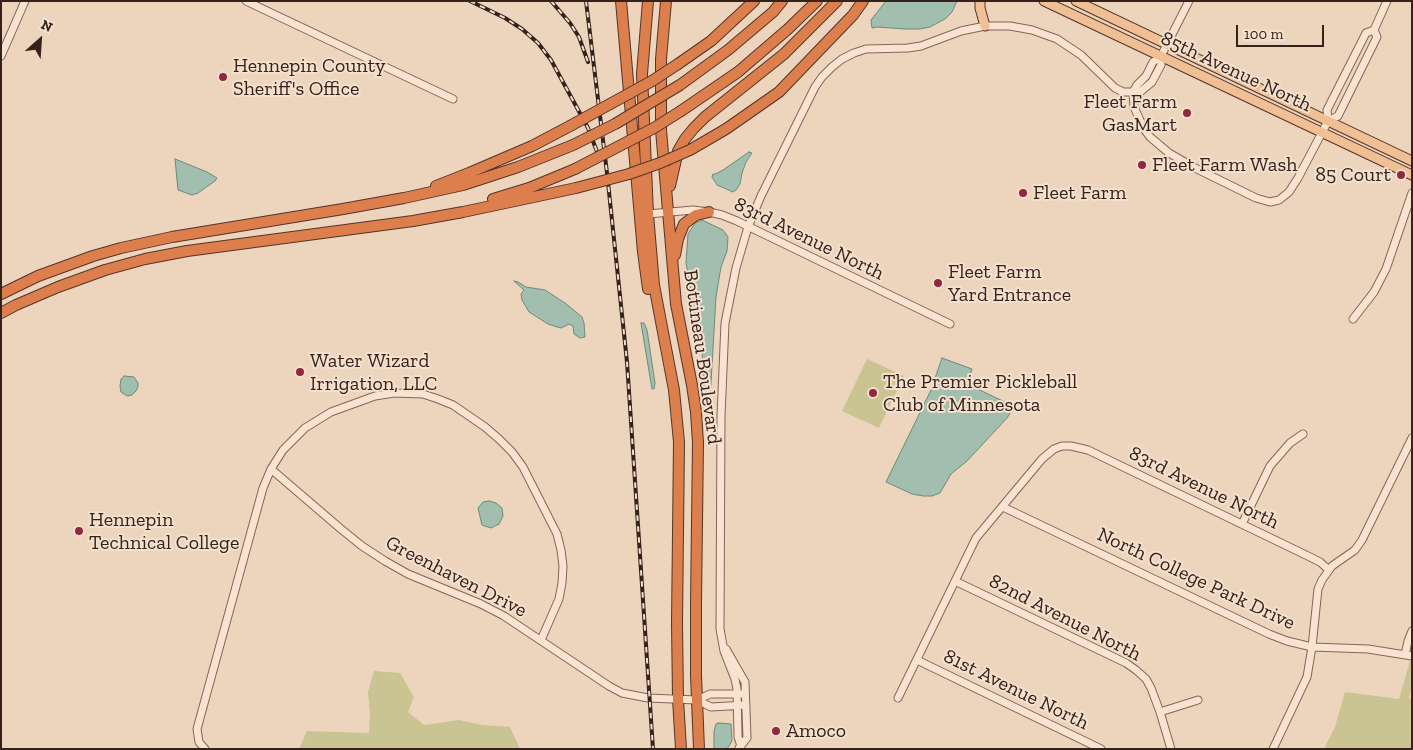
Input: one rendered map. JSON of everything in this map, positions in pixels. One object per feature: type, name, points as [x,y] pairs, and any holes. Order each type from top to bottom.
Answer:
[{"type":"highway","points":[[620,1],[643,252],[648,289],[663,336]]},
{"type":"highway","name":"Bottineau Boulevard","points":[[648,1],[642,74],[648,214],[654,285],[674,390],[679,442],[677,623],[681,749]]},
{"type":"highway","name":"Bottineau Boulevard","points":[[666,1],[661,59],[661,130],[676,304],[696,412],[698,443],[696,602],[699,749]]},
{"type":"highway","points":[[404,198],[532,146],[652,81],[711,41],[754,1]]},
{"type":"highway","points":[[1,294],[38,276],[93,256],[172,237],[404,198],[463,185],[542,158],[615,124],[680,85],[728,50],[773,12],[782,1]]},
{"type":"highway","points":[[412,221],[445,214],[529,188],[575,169],[654,128],[738,72],[788,30],[817,1]]},
{"type":"highway","points":[[667,196],[678,151],[694,128],[784,54],[837,1]]},
{"type":"highway","points":[[1,313],[58,287],[105,270],[145,259],[213,247],[412,221],[463,212],[576,188],[660,163],[690,150],[726,129],[779,92],[853,15],[863,1]]},
{"type":"highway","points":[[672,266],[678,238],[684,224],[696,215],[709,212]]},
{"type":"main road","name":"85th Avenue North","points":[[1044,1],[1412,174]]},
{"type":"main road","name":"85th Avenue North","points":[[1076,1],[1412,161]]},
{"type":"main road","points":[[980,4],[984,26]]},
{"type":"street","points":[[1,56],[26,1]]},
{"type":"street","points":[[246,1],[453,98]]},
{"type":"street","points":[[1189,1],[1161,56],[1153,62],[1146,76],[1133,92],[1134,107],[1144,129],[1169,154],[1256,198],[1270,202],[1279,200],[1289,192],[1328,121],[1338,116],[1376,37],[1374,30],[1387,1]]},
{"type":"street","points":[[740,747],[747,738],[744,682],[724,645],[720,632],[720,466],[724,338],[731,289],[748,227],[822,76],[842,59],[866,50],[921,46],[961,31],[984,26],[1020,27],[1057,39],[1081,55],[1115,88],[1123,92],[1133,92]]},
{"type":"street","points":[[1328,121],[1327,110],[1366,33],[1374,30]]},
{"type":"street","points":[[1353,319],[1374,292],[1386,269],[1412,193]]},
{"type":"street","name":"83rd Avenue North","points":[[648,214],[693,210],[709,212],[736,221],[950,324]]},
{"type":"street","points":[[205,749],[199,742],[197,729],[263,488],[271,469],[283,450],[305,428],[331,412],[375,396],[394,393],[422,394],[453,405],[499,439],[523,467],[557,534],[563,566],[559,599],[541,640]]},
{"type":"street","points":[[1242,524],[1270,466],[1290,443],[1303,434]]},
{"type":"street","points":[[1273,749],[1306,677],[1312,647],[1318,589],[1322,580],[1336,562],[1355,550],[1362,540],[1412,438]]},
{"type":"street","name":"83rd Avenue North","points":[[1003,507],[1048,454],[1062,446],[1071,446],[1088,450],[1242,524],[1320,562],[1329,570]]},
{"type":"street","name":"Greenhaven Drive","points":[[271,469],[341,529],[384,561],[408,574],[481,604],[504,616],[609,686],[622,693],[648,698],[698,700]]},
{"type":"street","points":[[898,698],[976,538],[1003,507]]},
{"type":"street","name":"North College Park Drive","points":[[1003,507],[1287,641],[1312,647],[1368,649],[1408,656]]},
{"type":"street","name":"82nd Avenue North","points":[[955,581],[1131,666],[1146,680],[1160,712],[1171,749]]},
{"type":"street","points":[[1408,656],[1408,641],[1412,631]]},
{"type":"street","points":[[724,645],[724,651],[735,679],[740,747]]},
{"type":"street","name":"81st Avenue North","points":[[917,660],[1101,749]]},
{"type":"street","points":[[698,700],[710,694],[745,694]]},
{"type":"street","points":[[698,700],[711,707],[746,705]]},
{"type":"street","points":[[1160,712],[1198,700]]},
{"type":"shaded area","points":[[886,1],[957,1],[952,12],[945,19],[930,27],[920,29],[872,28],[871,20]]},
{"type":"shaded area","points":[[749,152],[752,153],[746,162],[740,184],[736,190],[733,192],[717,185],[712,177],[713,174],[723,170]]},
{"type":"shaded area","points":[[175,159],[217,178],[198,193],[192,195],[178,190]]},
{"type":"shaded area","points":[[702,220],[723,230],[728,237],[727,251],[721,267],[716,297],[710,400],[706,399],[704,394],[702,351],[686,263],[688,234],[695,223]]},
{"type":"shaded area","points":[[514,281],[526,287],[545,290],[565,303],[582,317],[585,337],[580,338],[574,334],[573,326],[569,324],[561,328],[557,327],[548,324],[529,312],[522,300],[521,294],[524,290]]},
{"type":"shaded area","points":[[641,323],[644,323],[647,330],[655,383],[654,389],[652,389]]},
{"type":"shaded area","points":[[942,358],[972,369],[967,384],[1007,403],[1012,410],[1007,418],[967,461],[951,474],[940,493],[932,496],[923,496],[912,494],[886,482],[931,390]]},
{"type":"shaded area","name":"The Premier Pickleball Club of Minnesota","points":[[867,359],[904,376],[879,428],[842,411]]},
{"type":"shaded area","points":[[124,376],[134,377],[138,383],[136,391],[132,395],[127,396],[121,392],[121,379]]},
{"type":"shaded area","points":[[483,502],[496,503],[502,508],[503,516],[499,524],[491,528],[482,525],[478,508]]},
{"type":"shaded area","points":[[1410,661],[1412,662],[1412,685],[1409,698],[1412,700],[1412,749],[1324,749],[1335,727],[1345,692],[1399,699]]},
{"type":"shaded area","points":[[374,671],[400,673],[414,697],[408,712],[424,725],[459,720],[482,725],[510,727],[520,749],[299,749],[307,731],[369,733],[368,692]]},
{"type":"shaded area","points":[[716,724],[731,724],[732,741],[727,749],[714,749],[714,731]]},
{"type":"railway","points":[[470,1],[505,18],[538,43],[551,60],[588,128],[599,157]]},
{"type":"railway","points":[[551,1],[579,37],[588,62]]},
{"type":"railway","points":[[586,1],[627,362],[653,749]]},
{"type":"place","name":"Hennepin County Sheriff's Office","points":[[223,77]]},
{"type":"place","name":"Fleet Farm GasMart","points":[[1187,113]]},
{"type":"place","name":"Fleet Farm Wash","points":[[1142,165]]},
{"type":"place","name":"85 Court","points":[[1401,175]]},
{"type":"place","name":"Fleet Farm","points":[[1023,193]]},
{"type":"place","name":"Fleet Farm Yard Entrance","points":[[938,283]]},
{"type":"place","name":"Water Wizard Irrigation, LLC","points":[[300,372]]},
{"type":"place","name":"The Premier Pickleball Club of Minnesota","points":[[873,393]]},
{"type":"place","name":"Hennepin Technical College","points":[[79,531]]},
{"type":"place","name":"Amoco","points":[[776,731]]}]
